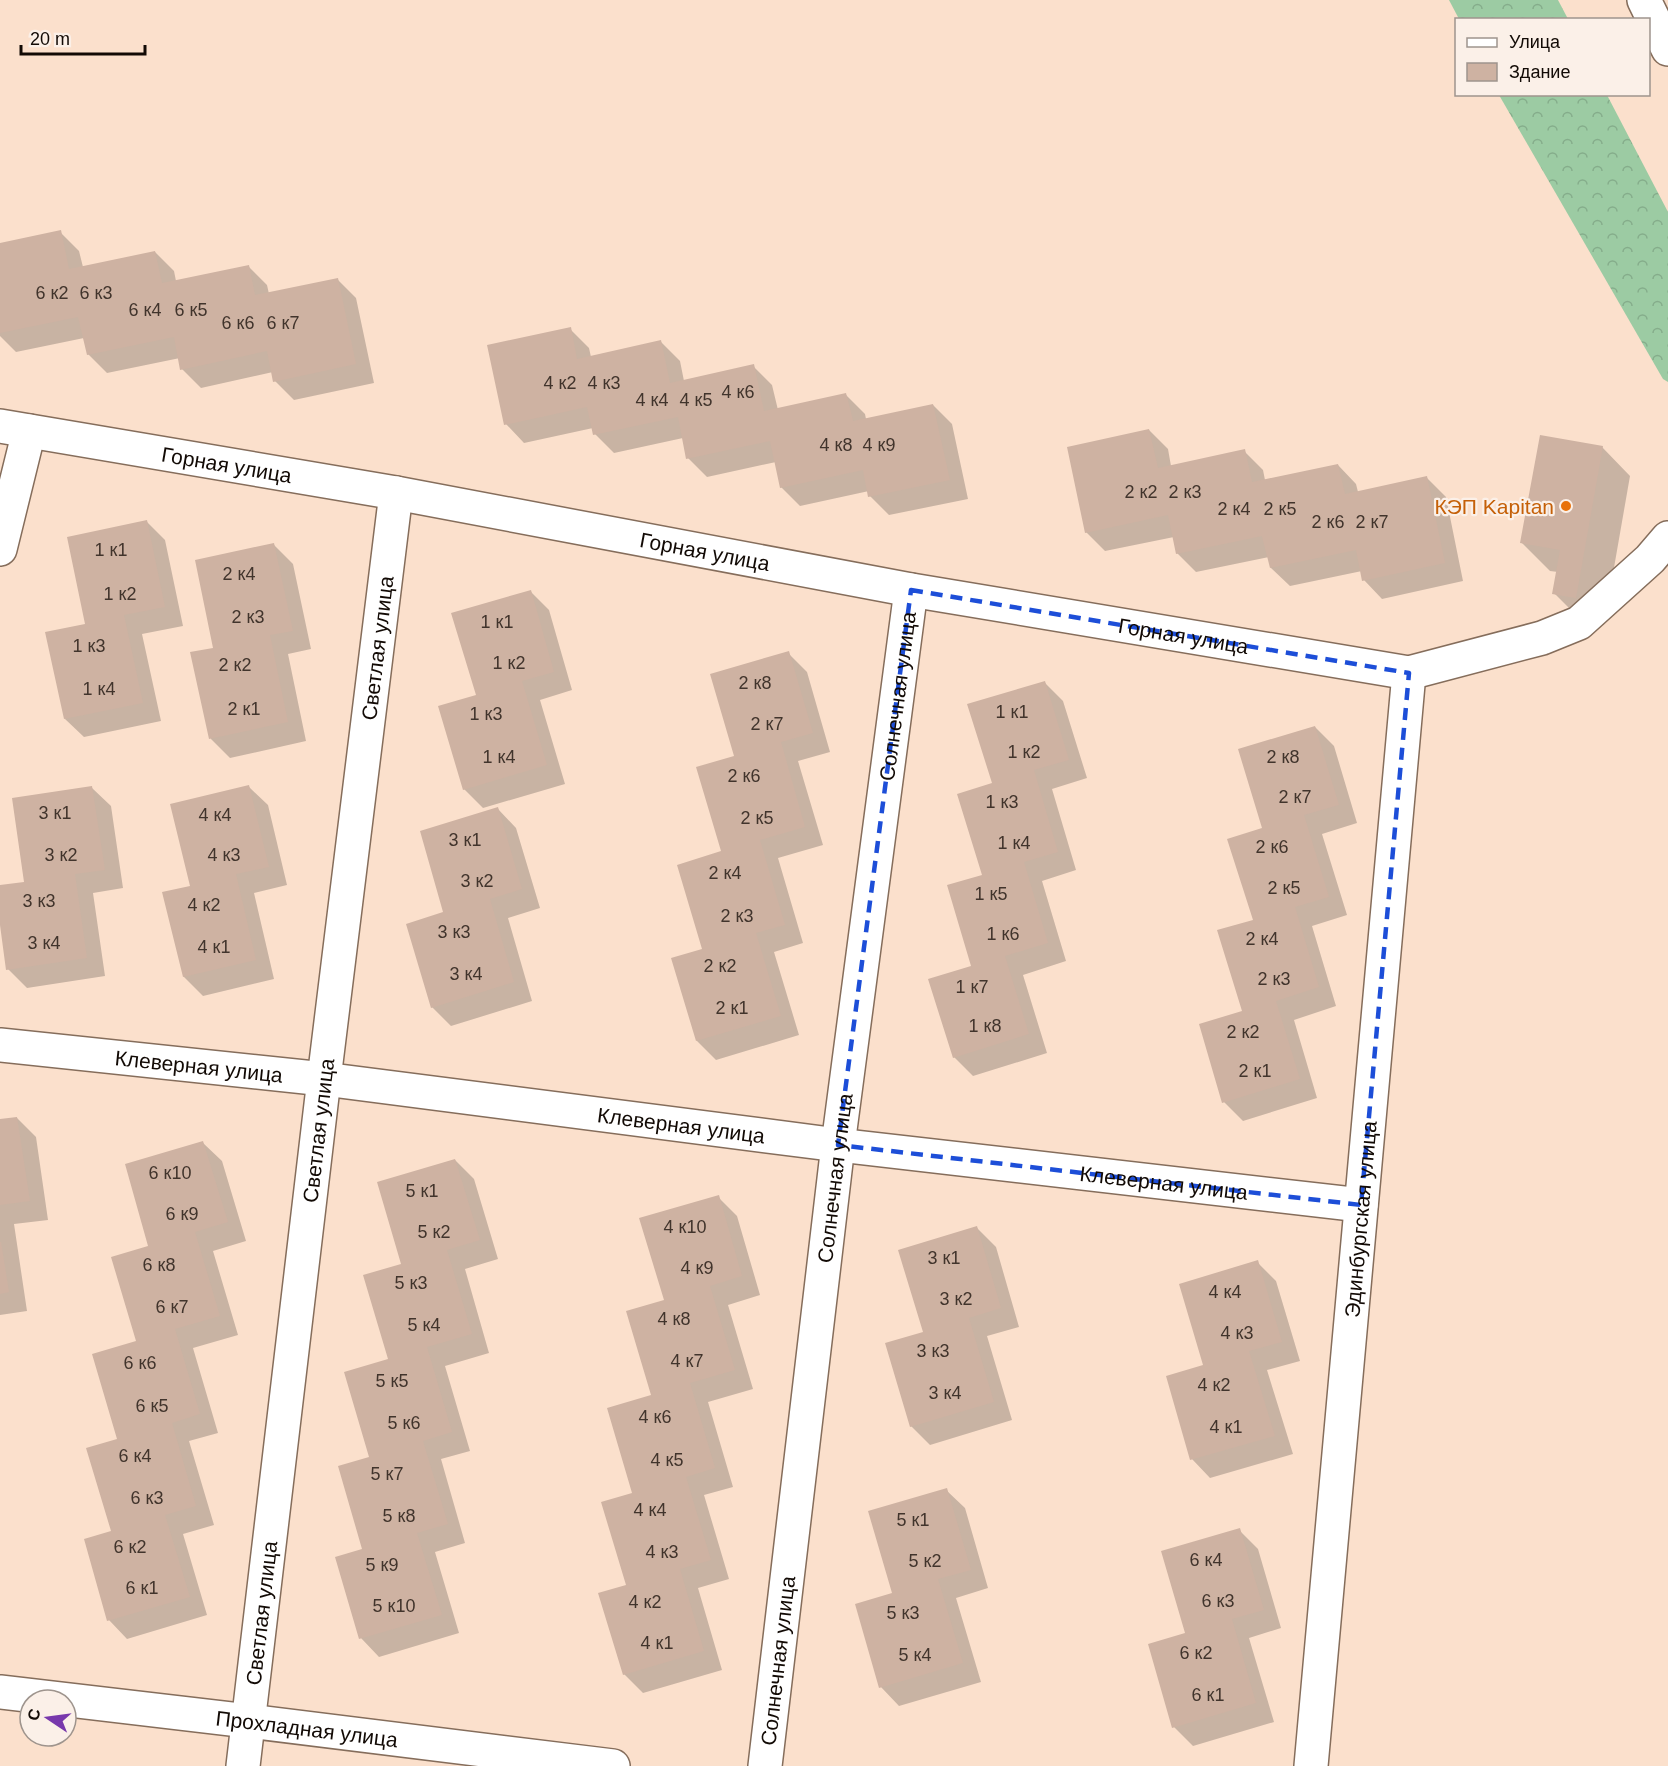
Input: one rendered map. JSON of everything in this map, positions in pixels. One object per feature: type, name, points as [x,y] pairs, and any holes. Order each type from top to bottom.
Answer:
[{"type":"street","points":[[1644,0],[1668,49]]},
{"type":"street","points":[[0,549],[14,429]]},
{"type":"street","name":"Горная улица","points":[[14,429],[396,493],[911,590],[1409,673]]},
{"type":"street","name":"Светлая улица","points":[[243,1766],[396,493]]},
{"type":"street","points":[[1409,673],[1542,638],[1579,624],[1650,559],[1668,538]]},
{"type":"street","name":"Солнечная улица","points":[[765,1766],[838,1145],[911,590]]},
{"type":"street","name":"Эдинбургская улица","points":[[1311,1766],[1409,673]]},
{"type":"street","name":"Клеверная улица","points":[[0,1045],[324,1079],[838,1145],[1361,1205]]},
{"type":"street","name":"Прохладная улица","points":[[0,1692],[613,1766]]},
{"type":"highlighted area","points":[[911,590],[1409,673],[1361,1205],[838,1145]]},
{"type":"green space","points":[[1449,0],[1558,0],[1567,18],[1458,18]]},
{"type":"green space","points":[[1500,96],[1608,96],[1668,212],[1668,382],[1663,379]]},
{"type":"building","points":[[61,230],[69,269],[155,251],[162,283],[249,265],[255,295],[338,278],[356,364],[273,382],[267,351],[180,370],[174,337],[87,355],[78,317],[0,333],[0,243]]},
{"type":"building","points":[[571,327],[577,359],[661,340],[670,383],[754,364],[764,411],[846,393],[853,421],[933,404],[950,480],[868,497],[863,470],[780,488],[770,441],[686,459],[678,417],[593,435],[587,407],[504,425],[487,345]]},
{"type":"building","points":[[1149,429],[1158,468],[1245,449],[1252,482],[1338,464],[1345,494],[1427,476],[1445,563],[1362,581],[1356,550],[1270,568],[1262,536],[1176,554],[1168,515],[1085,533],[1067,447]]},
{"type":"building","points":[[1540,435],[1603,446],[1576,598],[1552,594],[1560,550],[1520,543]]},
{"type":"building","points":[[147,520],[165,607],[124,615],[143,703],[64,719],[45,632],[85,624],[67,537]]},
{"type":"building","points":[[274,543],[293,631],[270,635],[288,722],[209,739],[190,652],[213,648],[195,560]]},
{"type":"building","points":[[531,590],[554,672],[522,681],[547,765],[463,790],[438,706],[476,695],[451,613]]},
{"type":"building","points":[[789,651],[813,733],[781,742],[805,827],[760,840],[785,925],[756,933],[781,1016],[696,1041],[671,958],[702,949],[677,865],[721,851],[696,767],[734,756],[710,674]]},
{"type":"building","points":[[1045,681],[1069,760],[1034,770],[1058,852],[1024,862],[1048,943],[1005,956],[1029,1034],[953,1058],[928,979],[971,966],[947,885],[982,875],[957,794],[992,783],[967,704]]},
{"type":"building","points":[[1315,726],[1339,805],[1304,815],[1329,897],[1295,907],[1319,987],[1276,1001],[1300,1079],[1222,1103],[1199,1024],[1242,1011],[1217,930],[1253,920],[1227,839],[1262,828],[1238,749]]},
{"type":"building","points":[[249,785],[269,867],[236,874],[256,960],[183,977],[162,892],[190,886],[170,804]]},
{"type":"building","points":[[92,786],[105,870],[75,874],[87,958],[6,970],[0,925],[0,885],[24,882],[12,798]]},
{"type":"building","points":[[498,807],[522,889],[490,899],[514,982],[431,1008],[406,924],[443,912],[420,831]]},
{"type":"building","points":[[17,1117],[30,1201],[0,1205],[0,1119]]},
{"type":"building","points":[[203,1141],[228,1222],[195,1232],[220,1316],[175,1329],[200,1414],[172,1423],[196,1506],[165,1515],[190,1597],[107,1621],[84,1539],[111,1531],[86,1448],[117,1439],[92,1354],[136,1341],[111,1257],[148,1246],[125,1164]]},
{"type":"building","points":[[455,1159],[480,1240],[447,1250],[472,1334],[427,1347],[452,1432],[423,1441],[448,1524],[417,1533],[442,1615],[359,1639],[335,1557],[362,1549],[338,1466],[369,1457],[344,1372],[388,1359],[363,1275],[401,1264],[377,1182]]},
{"type":"building","points":[[719,1195],[742,1276],[710,1286],[735,1370],[690,1383],[715,1468],[686,1477],[711,1560],[680,1569],[704,1651],[623,1675],[598,1593],[626,1585],[601,1502],[632,1493],[607,1408],[651,1395],[626,1311],[664,1300],[639,1218]]},
{"type":"building","points":[[977,1226],[1001,1308],[969,1318],[994,1402],[910,1427],[885,1343],[923,1332],[898,1250]]},
{"type":"building","points":[[0,1242],[9,1292],[0,1294]]},
{"type":"building","points":[[1258,1260],[1282,1342],[1249,1351],[1275,1436],[1190,1460],[1166,1376],[1203,1365],[1179,1284]]},
{"type":"building","points":[[947,1488],[971,1570],[938,1579],[963,1663],[879,1688],[855,1604],[892,1593],[868,1511]]},
{"type":"building","points":[[1240,1528],[1264,1610],[1232,1619],[1256,1703],[1172,1728],[1148,1644],[1185,1633],[1161,1551]]},
{"type":"place","name":"КЭП Kapitan","points":[[1566,506]]}]
